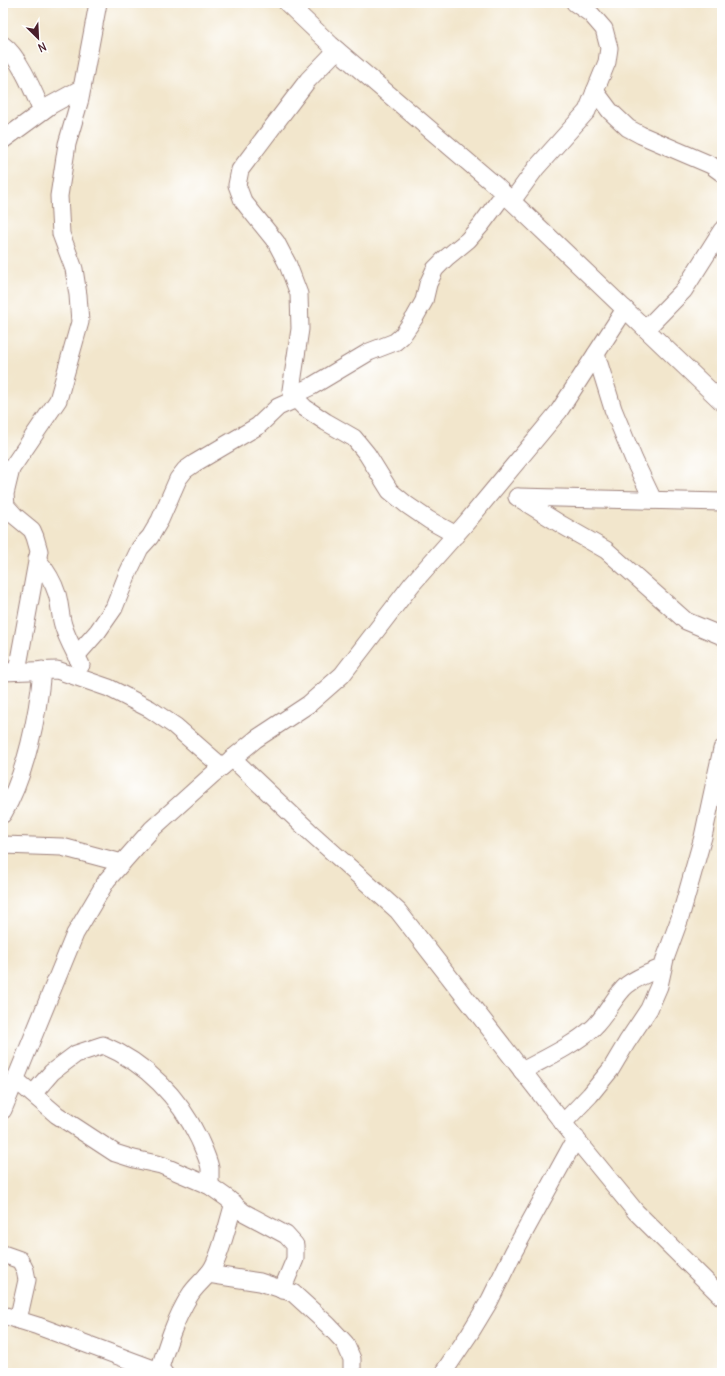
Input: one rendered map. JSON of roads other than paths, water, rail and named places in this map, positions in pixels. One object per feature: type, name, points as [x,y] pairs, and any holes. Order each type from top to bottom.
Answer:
[{"type":"street","points":[[287,3],[337,50],[508,198],[722,402]]},
{"type":"street","points":[[76,656],[98,632],[114,608],[140,548],[150,537],[160,520],[178,479],[185,470],[258,426],[278,407],[294,397],[369,352],[395,342],[402,336],[424,301],[428,284],[435,269],[468,240],[587,111],[607,62],[609,48],[604,30],[591,14],[575,3]]},
{"type":"street","points":[[97,4],[82,88],[67,144],[59,196],[61,234],[74,270],[80,322],[58,400],[11,469],[5,494],[6,506],[15,516],[32,530],[36,537],[39,551],[26,614],[10,671],[57,670],[109,688],[150,709],[227,763],[309,831],[398,911],[563,1123],[636,1212],[722,1297]]},
{"type":"street","points":[[3,45],[8,48],[16,60],[42,111]]},
{"type":"street","points":[[337,50],[308,80],[240,170],[237,186],[243,201],[276,242],[288,265],[299,294],[300,329],[291,390],[294,397],[326,422],[354,438],[367,454],[390,491],[429,520],[456,535]]},
{"type":"street","points":[[3,140],[51,105],[82,88]]},
{"type":"street","points":[[595,91],[610,111],[628,128],[711,165],[722,173]]},
{"type":"street","points":[[646,329],[684,290],[722,230]]},
{"type":"street","points":[[3,1110],[75,934],[107,880],[152,829],[227,763],[256,739],[309,704],[342,675],[412,584],[490,495],[559,411],[625,309]]},
{"type":"street","points":[[596,354],[613,409],[634,460],[653,500]]},
{"type":"street","points":[[490,495],[722,502]]},
{"type":"street","points":[[517,497],[606,550],[686,621],[722,636]]},
{"type":"street","points":[[37,559],[53,583],[63,624],[88,681]]},
{"type":"street","points":[[3,814],[16,790],[27,752],[39,699],[42,670]]},
{"type":"street","points":[[563,1123],[590,1095],[611,1069],[649,1009],[680,918],[704,837],[722,749]]},
{"type":"street","points":[[3,845],[62,847],[122,863]]},
{"type":"street","points":[[522,1071],[588,1031],[605,1015],[627,985],[646,974],[663,967]]},
{"type":"street","points":[[33,1094],[52,1072],[76,1054],[103,1045],[121,1052],[145,1069],[171,1094],[192,1124],[210,1167],[210,1186]]},
{"type":"street","points":[[16,1080],[57,1115],[115,1153],[161,1165],[210,1186],[244,1212],[286,1235],[295,1245],[296,1259],[282,1290]]},
{"type":"street","points":[[443,1373],[490,1300],[514,1251],[576,1138]]},
{"type":"street","points":[[3,1254],[20,1260],[25,1270],[27,1280],[10,1318],[38,1326],[161,1372],[170,1337],[180,1312],[196,1286],[208,1274],[216,1261],[234,1203]]},
{"type":"street","points":[[208,1274],[260,1282],[293,1294],[345,1342],[352,1359],[352,1373]]}]
